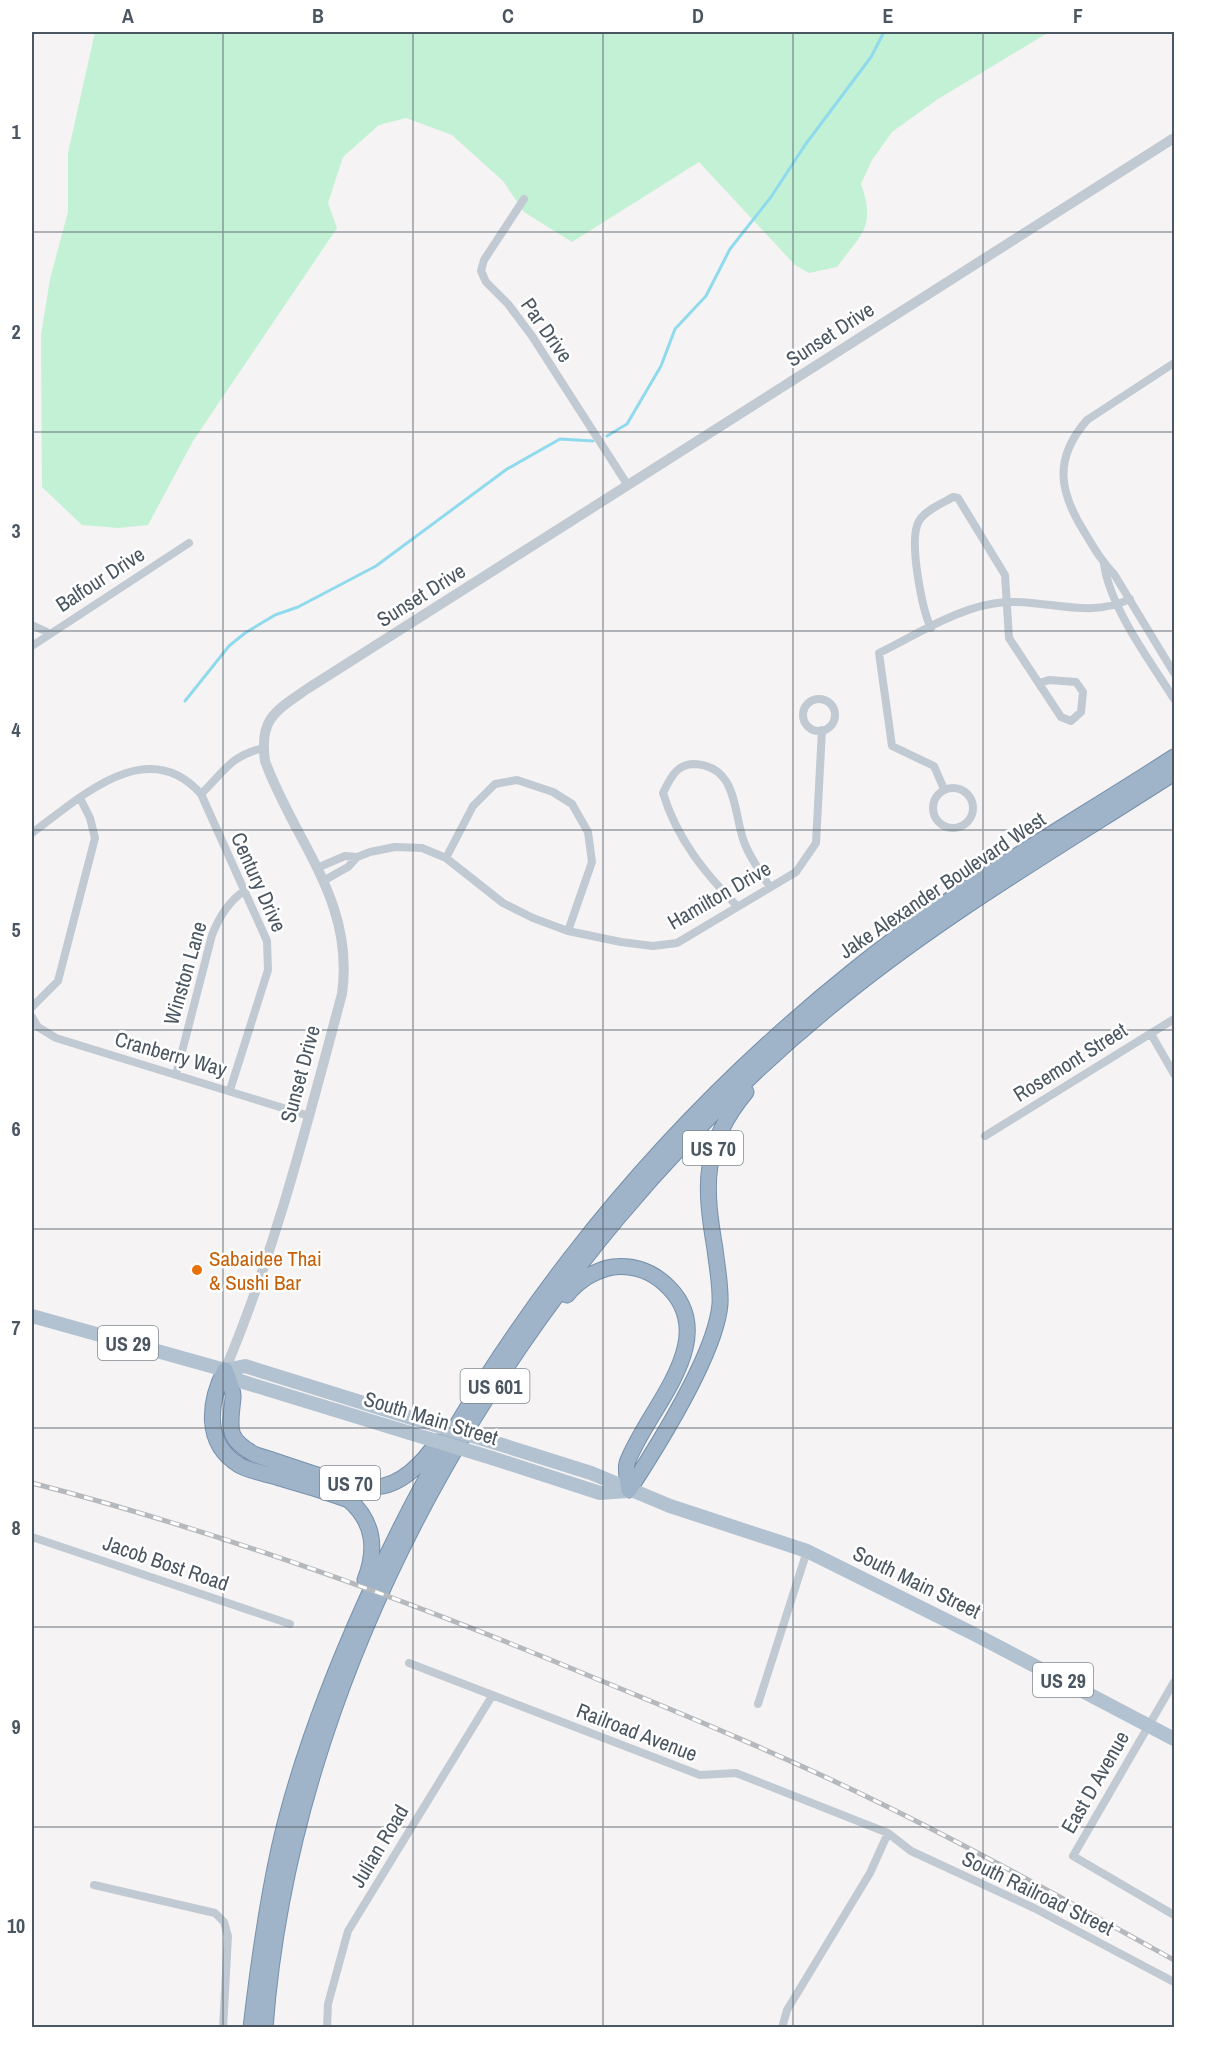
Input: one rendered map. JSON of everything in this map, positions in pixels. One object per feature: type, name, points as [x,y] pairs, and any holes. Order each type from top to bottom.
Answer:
[{"type":"highway","name":"Jake Alexander Boulevard West","points":[[497,1371],[583,1239],[674,1134],[802,1013],[856,968],[925,918],[1174,757]]},
{"type":"highway","name":"Jake Alexander Boulevard West","points":[[976,899],[1174,773]]},
{"type":"highway","name":"US 601","points":[[251,2028],[262,1939],[279,1848],[318,1717],[343,1652],[409,1509],[497,1371],[620,1216],[715,1110],[825,1011],[883,964],[976,899]]},
{"type":"highway","name":"US 70","points":[[629,1490],[706,1356],[715,1330],[719,1295],[707,1205],[707,1174],[720,1129],[753,1084],[826,1019],[944,928],[976,899]]},
{"type":"highway","points":[[497,1371],[572,1288],[590,1274],[612,1267],[632,1266],[655,1275],[671,1289],[684,1306],[686,1352],[626,1465],[629,1490]]},
{"type":"highway","name":"US 70","points":[[225,1370],[233,1396],[228,1422],[234,1437],[246,1450],[353,1484],[376,1487],[398,1479],[416,1467],[431,1452],[466,1395],[497,1371]]},
{"type":"highway","points":[[225,1370],[216,1387],[211,1417],[213,1430],[224,1451],[240,1465],[349,1500],[361,1511],[371,1530],[373,1549],[371,1565],[338,1649],[318,1717]]},
{"type":"highway","name":"US 601","points":[[265,2028],[276,1932],[289,1868],[304,1801],[334,1712],[367,1627],[407,1540],[447,1460],[497,1371]]},
{"type":"main road","name":"South Main Street","points":[[32,1316],[225,1370],[240,1381],[600,1492],[629,1490]]},
{"type":"main road","name":"South Main Street","points":[[225,1370],[244,1366],[496,1443],[591,1473],[629,1490],[807,1551],[1174,1739]]},
{"type":"street","name":"Sunset Drive","points":[[225,1370],[244,1325],[309,1116],[342,994],[345,974],[345,955],[339,921],[317,868],[273,779],[263,748],[267,724],[282,706],[602,504],[627,484],[692,446],[1174,138]]},
{"type":"street","name":"Par Drive","points":[[524,199],[484,260],[481,271],[486,282],[508,304],[532,336],[627,484]]},
{"type":"street","points":[[1174,363],[1095,413],[1078,430],[1066,453],[1063,477],[1070,508],[1104,564],[1114,574],[1130,599],[1174,673]]},
{"type":"street","points":[[931,628],[920,594],[915,533],[922,516],[953,497],[958,498],[1005,575],[1009,638],[1061,717],[1071,721],[1081,712],[1083,692],[1076,682],[1049,680],[1040,683]]},
{"type":"street","name":"Balfour Drive","points":[[32,646],[189,543]]},
{"type":"street","points":[[1104,564],[1106,579],[1125,620],[1174,699]]},
{"type":"street","points":[[944,789],[934,766],[892,746],[879,653],[970,610],[1006,602],[1073,609],[1119,604],[1130,599]]},
{"type":"street","points":[[32,625],[49,633]]},
{"type":"street","name":"Hamilton Drive","points":[[317,868],[345,856],[357,857],[382,849],[422,848],[446,858],[503,903],[526,915],[568,931],[653,946],[677,943],[796,872],[816,843],[822,730]]},
{"type":"street","points":[[32,833],[80,798],[125,772],[148,768],[169,771],[186,778],[201,794],[234,759],[243,753],[263,748]]},
{"type":"street","points":[[737,906],[691,855],[670,816],[663,793],[672,773],[688,764],[708,765],[728,786],[734,795],[744,843],[770,887]]},
{"type":"street","points":[[446,858],[473,806],[495,784],[517,780],[553,792],[572,804],[588,832],[592,862],[568,931]]},
{"type":"street","points":[[960,788],[972,799],[973,815],[962,827],[946,828],[934,817],[933,801],[944,789],[960,788]]},
{"type":"street","name":"Century Drive","points":[[201,794],[267,941],[269,955],[268,970],[230,1090]]},
{"type":"street","points":[[32,1007],[58,981],[95,838],[90,818],[80,798]]},
{"type":"street","name":"Hamilton Drive","points":[[323,881],[348,867],[357,857]]},
{"type":"street","name":"Winston Lane","points":[[176,1075],[212,935],[219,918],[235,897],[244,891]]},
{"type":"street","name":"Cranberry Way","points":[[32,1017],[38,1027],[48,1035],[309,1116]]},
{"type":"street","name":"Rosemont Street","points":[[985,1136],[1174,1019]]},
{"type":"street","points":[[1151,1034],[1174,1074]]},
{"type":"street","name":"Jacob Bost Road","points":[[32,1537],[290,1624]]},
{"type":"street","points":[[758,1704],[807,1551]]},
{"type":"street","name":"Railroad Avenue","points":[[409,1663],[700,1775],[736,1773],[888,1833]]},
{"type":"street","name":"East D Avenue","points":[[1174,1682],[1073,1857],[1174,1916]]},
{"type":"street","name":"Julian Road","points":[[327,2028],[328,2004],[348,1931],[492,1696]]},
{"type":"street","points":[[782,2028],[787,2010],[870,1873],[888,1833]]},
{"type":"street","name":"South Railroad Street","points":[[888,1833],[911,1851],[1034,1908],[1174,1982]]},
{"type":"street","points":[[94,1885],[215,1914],[224,1922],[228,1936],[223,2028]]},
{"type":"green space","points":[[95,32],[1049,32],[938,99],[892,132],[872,160],[861,184],[867,220],[860,237],[837,267],[809,273],[795,265],[699,162],[572,242],[524,212],[503,181],[452,135],[406,118],[379,125],[343,157],[328,203],[337,228],[193,441],[148,525],[118,528],[82,525],[42,487],[41,335],[50,279],[68,212],[68,153]]},
{"type":"waterway","points":[[607,436],[627,424],[661,366],[675,329],[706,296],[730,249],[771,197],[805,145],[871,57],[884,32]]},
{"type":"waterway","points":[[185,701],[229,646],[245,633],[275,615],[298,607],[376,566],[507,469],[560,439],[593,441]]},
{"type":"railway","points":[[32,1483],[176,1524],[318,1571],[458,1623],[670,1709],[780,1756],[888,1807],[1174,1960]]},
{"type":"place","name":"Sabaidee Thai & Sushi Bar","points":[[197,1270]]}]
